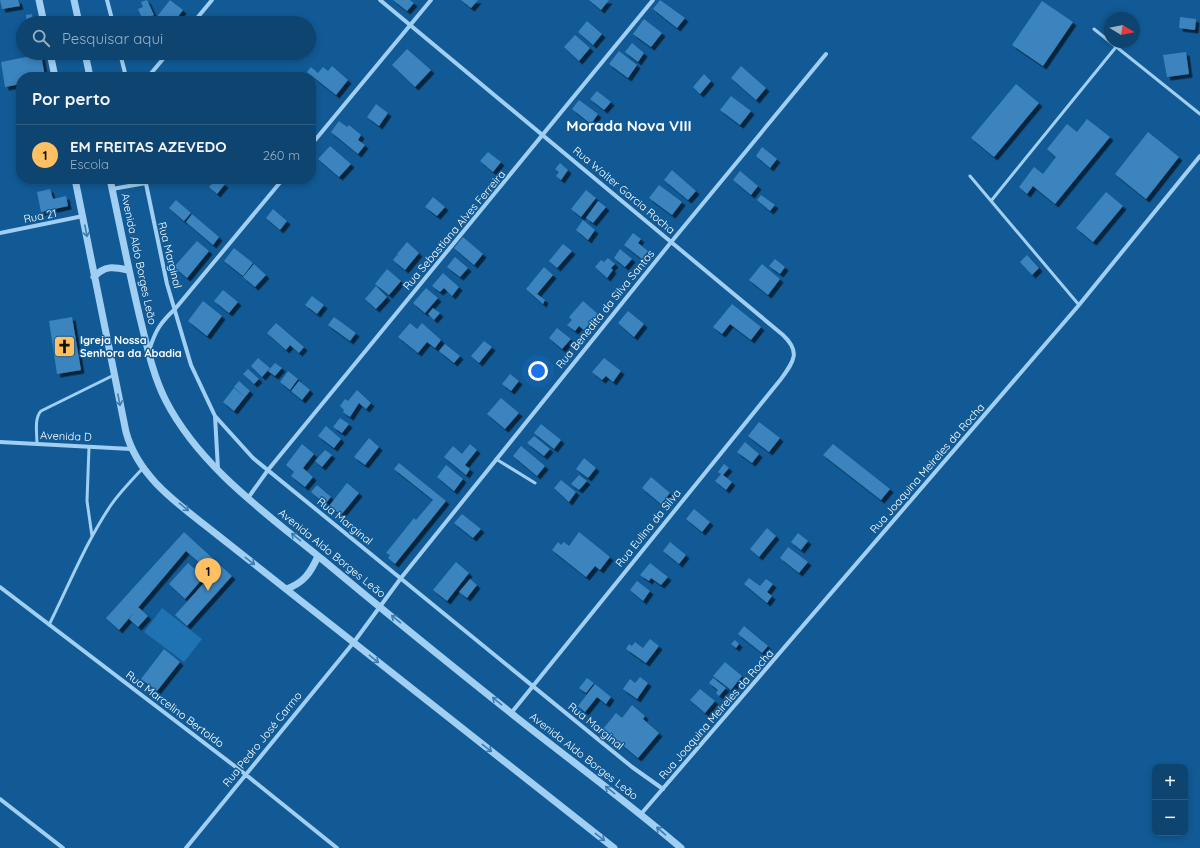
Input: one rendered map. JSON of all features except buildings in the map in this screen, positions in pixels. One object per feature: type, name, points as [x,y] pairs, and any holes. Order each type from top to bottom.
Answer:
[{"type":"street","points":[[39,0],[42,16]]},
{"type":"street","points":[[74,0],[77,16]]},
{"type":"street","points":[[107,0],[111,16]]},
{"type":"street","points":[[199,16],[212,0]]},
{"type":"street","name":"Rua Walter Garcia Rocha","points":[[380,0],[672,241],[783,335],[792,344],[794,353]]},
{"type":"street","points":[[316,139],[431,0]]},
{"type":"street","name":"Rua Sebastiana Alves Ferreira","points":[[248,498],[268,470],[544,135],[653,0]]},
{"type":"street","name":"Rua Benedita da Silva Santos","points":[[380,606],[496,459],[672,241],[826,54]]},
{"type":"street","points":[[51,60],[54,72]]},
{"type":"street","points":[[86,60],[89,72]]},
{"type":"street","points":[[122,60],[125,72]]},
{"type":"street","points":[[152,72],[162,60]]},
{"type":"street","name":"Rua Joaquina Meireles da Rocha","points":[[641,814],[1079,305],[1200,156]]},
{"type":"street","points":[[76,184],[126,432],[131,448],[143,468],[172,498],[614,848]]},
{"type":"street","name":"Avenida Aldo Borges Leão","points":[[111,184],[128,270],[158,382],[179,423],[187,435],[218,470],[248,498],[380,606],[641,814],[681,848]]},
{"type":"street","points":[[112,189],[133,184]]},
{"type":"street","name":"Rua Marginal","points":[[146,184],[162,264],[191,365],[215,416],[240,445],[268,470],[632,767],[663,789]]},
{"type":"street","points":[[149,352],[156,330],[161,322],[175,309],[279,184]]},
{"type":"street","name":"Rua 21","points":[[0,233],[83,216]]},
{"type":"street","points":[[94,277],[100,270],[106,267],[128,270]]},
{"type":"street","name":"Rua Eulina da Silva","points":[[512,712],[770,393],[789,368],[794,353]]},
{"type":"street","points":[[215,416],[218,470]]},
{"type":"street","name":"Avenida D","points":[[0,442],[131,448]]},
{"type":"street","points":[[286,589],[297,586],[304,580],[318,556]]},
{"type":"street","points":[[0,582],[5,591]]},
{"type":"street","name":"Rua Marcelino Bertoldo","points":[[0,587],[245,774],[337,848]]},
{"type":"street","name":"Rua Pedro José Carmo","points":[[186,848],[354,642],[380,606]]},
{"type":"street","points":[[0,799],[63,848]]},
{"type":"street","points":[[668,848],[672,840]]},
{"type":"lane","points":[[1094,29],[1104,37]]},
{"type":"lane","points":[[991,201],[1115,48]]},
{"type":"lane","points":[[1117,48],[1200,114]]},
{"type":"lane","points":[[970,176],[1079,305]]},
{"type":"lane","points":[[37,444],[37,420],[38,414],[41,411],[114,375]]},
{"type":"lane","points":[[89,446],[87,501],[92,536]]},
{"type":"lane","points":[[496,459],[535,483]]},
{"type":"lane","points":[[49,625],[92,536],[114,500],[143,468]]},
{"type":"shaded area","points":[[162,608],[202,639],[184,662],[144,632]]},
{"type":"place","name":"Igreja Nossa Senhora da Abadia","points":[[65,346]]},
{"type":"place","name":"EM FREITAS AZEVEDO","points":[[208,591]]},
{"type":"district","name":"Morada Nova VIII","points":[[629,126]]}]
